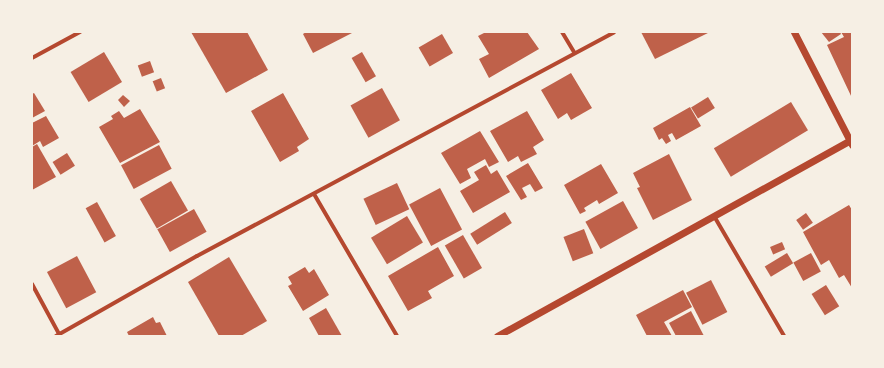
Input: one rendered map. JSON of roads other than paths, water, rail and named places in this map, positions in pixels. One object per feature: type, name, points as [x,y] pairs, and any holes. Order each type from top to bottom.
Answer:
[{"type":"street","points":[[32,58],[80,32]]},
{"type":"street","points":[[562,32],[574,52]]},
{"type":"street","points":[[32,284],[57,335],[197,256],[574,52],[614,32]]},
{"type":"street","points":[[497,336],[851,142],[794,32]]},
{"type":"street","points":[[314,194],[397,336]]},
{"type":"street","points":[[714,216],[784,336]]}]
